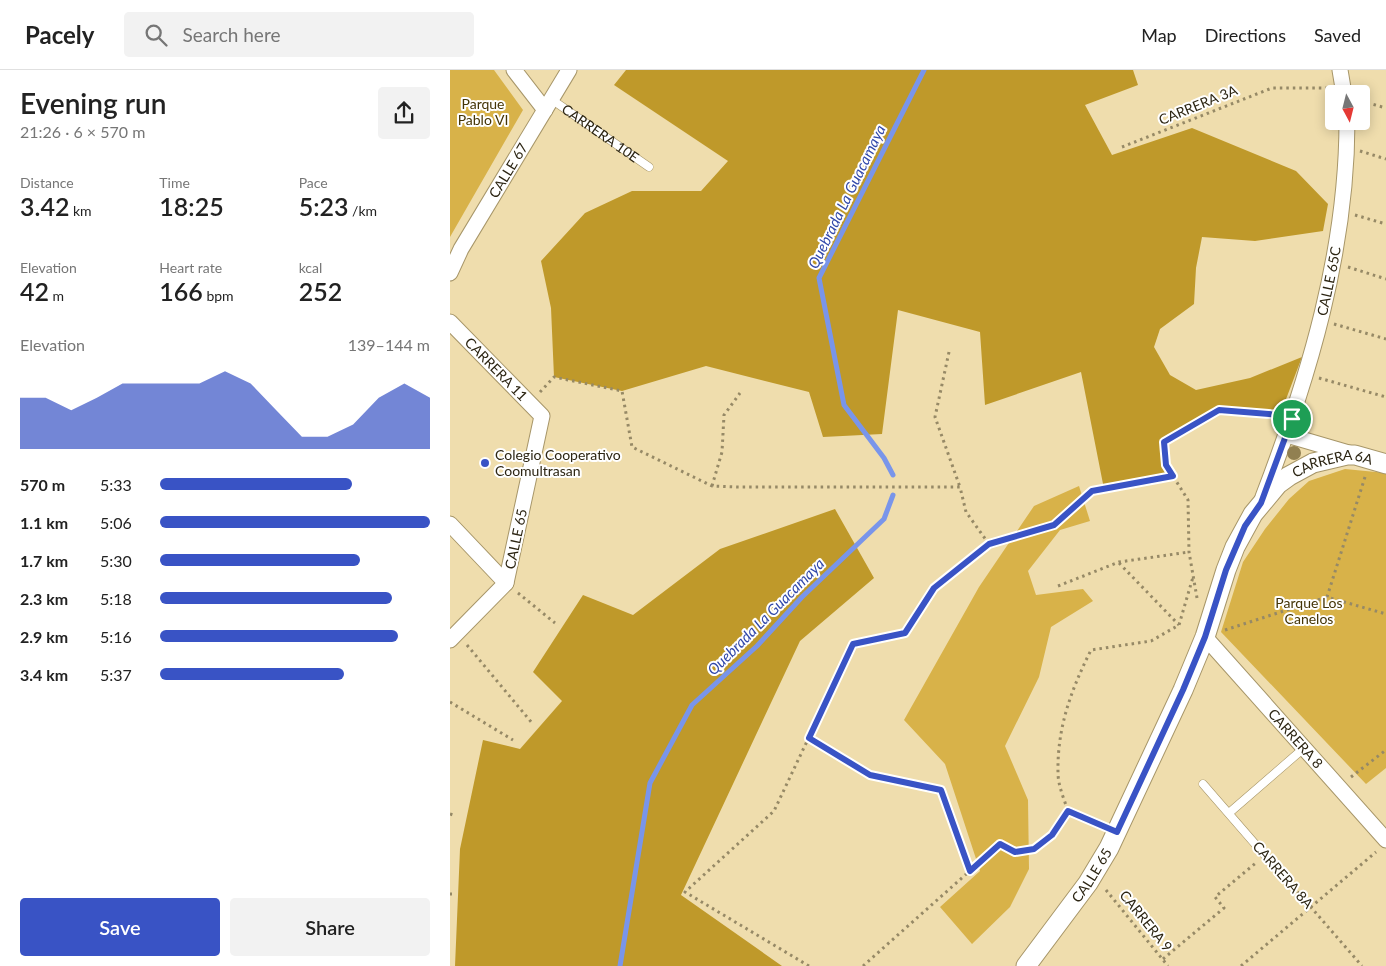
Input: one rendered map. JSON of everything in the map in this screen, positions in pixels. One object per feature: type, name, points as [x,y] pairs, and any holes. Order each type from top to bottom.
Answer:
[{"type":"street","name":"CARRERA 10E","points":[[514,70],[548,105]]},
{"type":"street","name":"CALLE 67","points":[[450,273],[461,249],[569,70]]},
{"type":"street","points":[[1340,70],[1343,85]]},
{"type":"street","name":"CALLE 65C","points":[[1205,637],[1218,590],[1234,547],[1245,526],[1261,503],[1287,435],[1321,320],[1333,263],[1347,147],[1347,130]]},
{"type":"street","name":"CARRERA 11","points":[[450,322],[542,416]]},
{"type":"street","name":"CALLE 65","points":[[453,636],[506,583],[542,416]]},
{"type":"street","points":[[1287,435],[1371,460]]},
{"type":"street","name":"CARRERA 6A","points":[[1261,503],[1278,484],[1302,468],[1322,460],[1346,455],[1371,460]]},
{"type":"street","points":[[450,524],[506,583]]},
{"type":"street","name":"CALLE 65","points":[[1026,966],[1088,883],[1109,848],[1170,718],[1205,637]]},
{"type":"street","name":"CARRERA 8","points":[[1205,637],[1339,787],[1382,845]]},
{"type":"lane","name":"CARRERA 10E","points":[[548,105],[649,166]]},
{"type":"lane","points":[[1229,813],[1304,748]]},
{"type":"lane","name":"CARRERA 8A","points":[[1203,784],[1282,875]]},
{"type":"path","name":"CARRERA 3A","points":[[1122,147],[1272,88],[1325,90]]},
{"type":"path","points":[[1370,104],[1386,108]]},
{"type":"path","points":[[1347,147],[1386,159]]},
{"type":"path","points":[[1340,211],[1386,224]]},
{"type":"path","points":[[1333,263],[1386,279]]},
{"type":"path","points":[[1321,320],[1386,339]]},
{"type":"path","points":[[949,352],[935,417],[960,488],[966,512],[989,544]]},
{"type":"path","points":[[1305,374],[1386,397]]},
{"type":"path","points":[[530,403],[554,377],[622,391],[632,447],[712,486],[960,488]]},
{"type":"path","points":[[712,486],[722,452],[724,414],[740,393]]},
{"type":"path","points":[[1198,601],[1189,552],[1188,500],[1166,465],[1164,442],[1219,410],[1280,415],[1292,419]]},
{"type":"path","points":[[1327,597],[1371,460]]},
{"type":"path","points":[[809,966],[685,892],[774,810],[853,644],[905,633],[934,588],[989,544],[1054,525],[1092,491],[1173,476]]},
{"type":"path","points":[[1058,586],[1119,562],[1189,552]]},
{"type":"path","points":[[1119,562],[1179,625]]},
{"type":"path","points":[[863,966],[1000,844],[1015,852],[1034,849],[1052,835],[1068,811],[1058,775],[1060,735],[1074,684],[1091,650],[1151,641],[1179,625],[1193,577]]},
{"type":"path","points":[[506,583],[556,624]]},
{"type":"path","points":[[1205,637],[1327,597],[1386,614]]},
{"type":"path","points":[[453,636],[532,723]]},
{"type":"path","points":[[450,702],[513,740]]},
{"type":"path","points":[[809,738],[870,775],[941,790],[970,871]]},
{"type":"path","points":[[1339,787],[1386,750]]},
{"type":"path","points":[[1068,811],[1117,832]]},
{"type":"path","points":[[1241,966],[1382,845]]},
{"type":"path","points":[[1163,959],[1224,908],[1214,897],[1265,855]]},
{"type":"path","name":"CARRERA 8A","points":[[1282,875],[1362,966]]},
{"type":"path","name":"CARRERA 9","points":[[1106,890],[1168,966]]},
{"type":"green space","name":"Parque Pablo VI","points":[[450,70],[494,70],[523,110],[450,237]]},
{"type":"green space","name":"Parque Los Canelos","points":[[1345,469],[1386,473],[1386,768],[1366,784],[1221,632],[1243,562],[1265,529],[1289,499],[1309,481]]},
{"type":"green space","points":[[1079,486],[1090,521],[1060,530],[1028,571],[1036,595],[1083,589],[1093,601],[1051,627],[1039,677],[1005,746],[1028,800],[1029,869],[1010,907],[972,944],[940,907],[980,871],[945,764],[904,720],[979,587],[1034,506]]},
{"type":"shaded area","points":[[626,70],[1133,70],[1138,85],[1085,105],[1112,155],[1192,128],[1296,171],[1328,204],[1323,231],[1255,241],[1202,237],[1196,268],[1194,304],[1160,329],[1154,347],[1170,375],[1196,390],[1250,378],[1302,357],[1280,415],[1219,410],[1165,442],[1166,465],[1173,475],[1104,489],[1081,372],[985,405],[980,332],[898,310],[882,434],[823,437],[809,392],[706,366],[622,391],[554,377],[551,308],[541,261],[585,213],[632,191],[701,191],[728,161],[614,85]]},
{"type":"shaded area","points":[[835,509],[874,578],[800,641],[681,895],[782,966],[455,966],[460,849],[483,740],[520,749],[562,701],[533,672],[583,595],[633,615],[720,549]]},
{"type":"waterway","name":"Quebrada La Guacamaya","points":[[893,475],[884,458],[844,405],[819,278],[924,70]]},
{"type":"waterway","name":"Quebrada La Guacamaya","points":[[620,966],[650,783],[692,705],[757,646],[802,597],[884,519],[893,495]]},
{"type":"place","name":"Colegio Cooperativo Coomultrasan","points":[[485,463]]},
{"type":"route","points":[[1219,410],[1280,415],[1292,419],[1261,503],[1245,526],[1234,547],[1218,590],[1205,637],[1183,690],[1117,832],[1068,811],[1052,835],[1034,849],[1015,852],[1000,844],[970,871],[941,790],[870,775],[809,738],[853,644],[905,633],[934,588],[989,544],[1054,525],[1092,491],[1173,476],[1166,465],[1164,442],[1219,410]]}]
